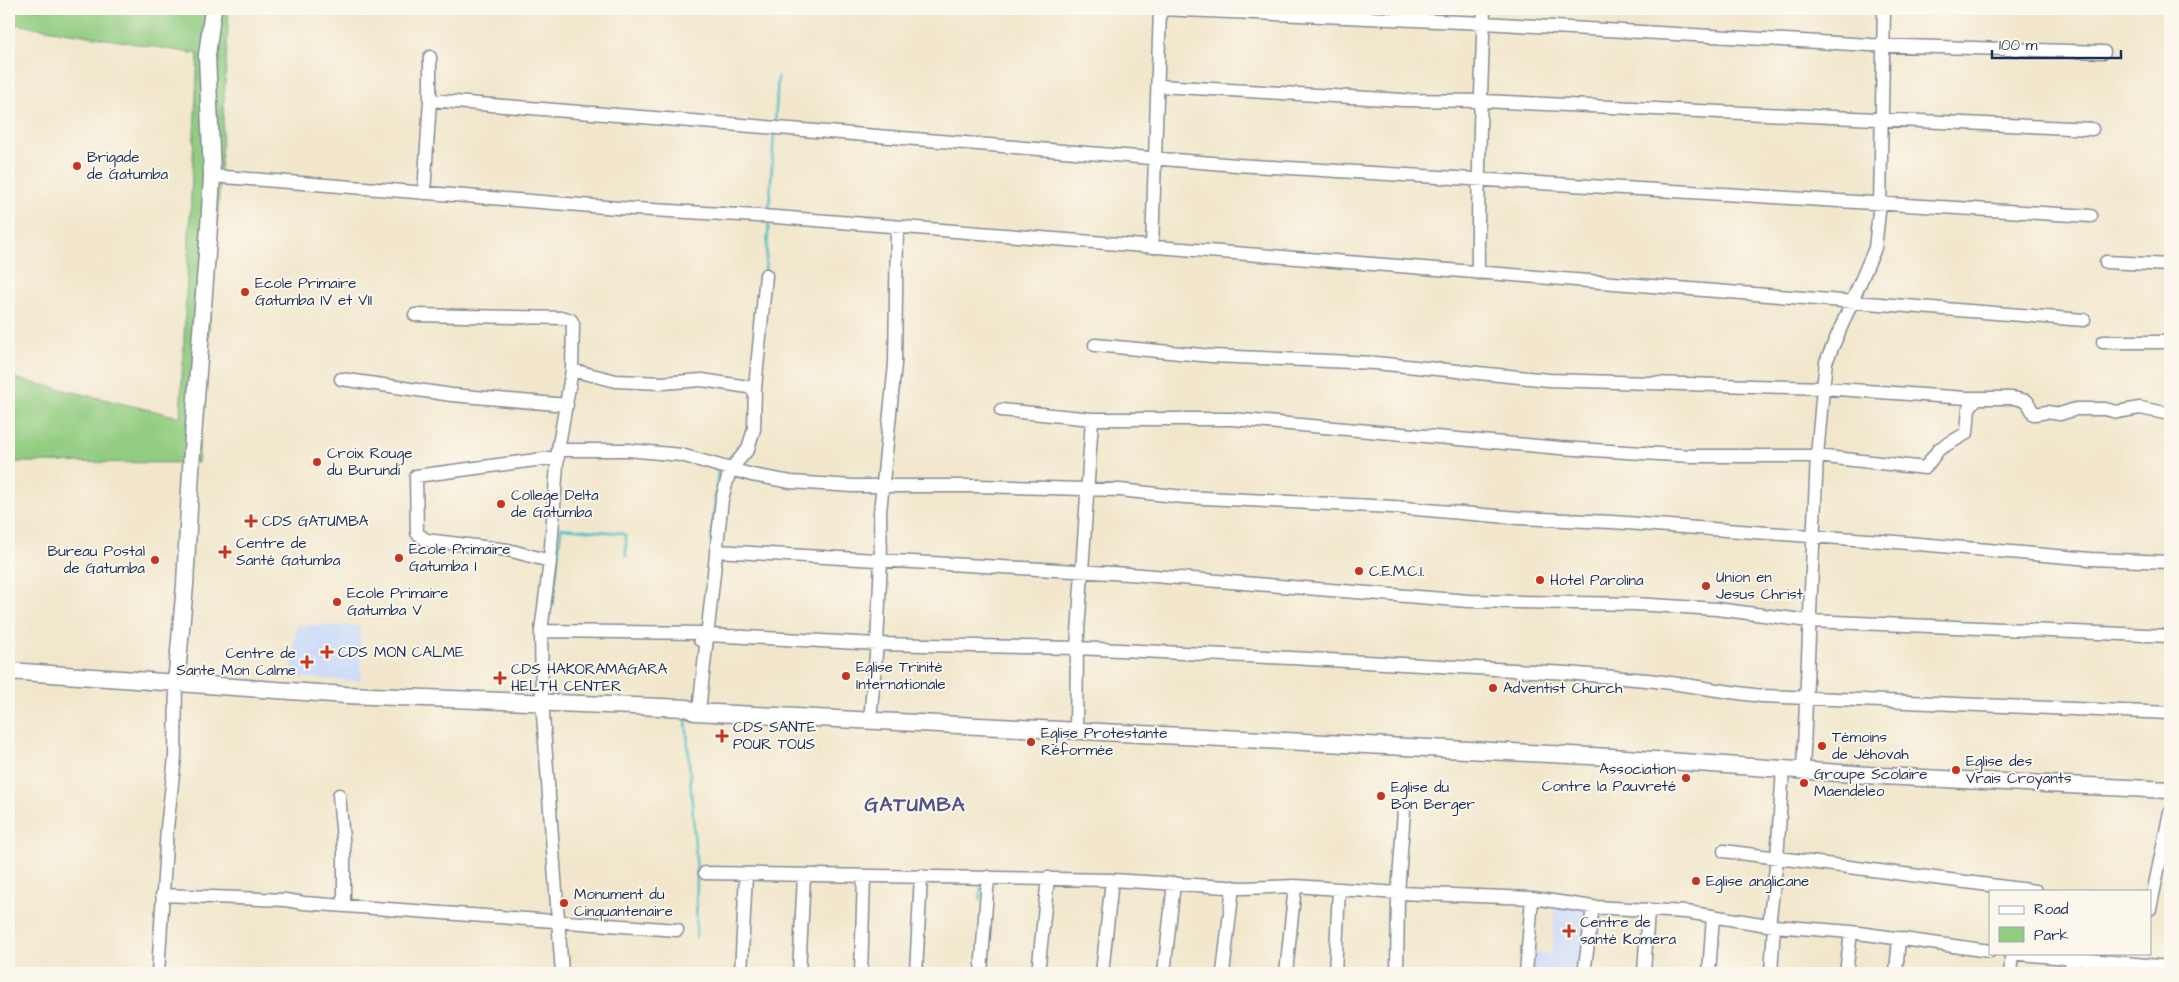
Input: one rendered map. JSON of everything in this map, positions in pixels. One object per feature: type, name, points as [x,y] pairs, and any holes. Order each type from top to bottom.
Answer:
[{"type":"main road","points":[[176,684],[185,585],[212,176],[207,55],[213,9]]},
{"type":"main road","points":[[9,671],[76,674],[176,684],[346,695],[542,700],[687,708],[699,711],[1611,757],[1928,779],[2170,790]]},
{"type":"street","points":[[1152,247],[1154,158],[1159,86],[1160,9],[1484,23],[1882,45],[2104,52]]},
{"type":"street","points":[[1478,273],[1477,178],[1482,101],[1484,9]]},
{"type":"street","points":[[1803,770],[1805,698],[1815,537],[1817,456],[1823,388],[1826,362],[1875,248],[1880,203],[1880,121],[1884,9]]},
{"type":"street","points":[[424,193],[430,100],[430,57]]},
{"type":"street","points":[[1159,86],[1403,100],[1482,101],[1880,121],[2092,129]]},
{"type":"street","points":[[430,100],[1154,158],[2091,216]]},
{"type":"street","points":[[212,176],[618,208],[776,217],[2084,320]]},
{"type":"street","points":[[870,720],[877,644],[881,560],[880,512],[895,364],[897,227]]},
{"type":"street","points":[[2106,262],[2170,265]]},
{"type":"street","points":[[722,468],[748,448],[754,429],[753,387],[766,275]]},
{"type":"street","points":[[415,315],[572,320],[573,324],[572,370],[558,453],[550,561],[542,632],[542,700],[562,973]]},
{"type":"street","points":[[2103,342],[2170,342]]},
{"type":"street","points":[[1095,345],[1222,356],[1375,362],[1425,369],[1549,380],[1823,388],[1978,398],[2013,398],[2027,401],[2034,414],[2047,412],[2060,414],[2076,409],[2105,409],[2117,412],[2140,408],[2170,414]]},
{"type":"street","points":[[572,370],[616,381],[670,383],[702,380],[753,387]]},
{"type":"street","points":[[341,379],[452,395],[567,405]]},
{"type":"street","points":[[1001,410],[1092,419],[1232,419],[1560,448],[1692,456],[1817,456],[1925,468],[1939,449],[1967,433],[1969,408],[1978,398]]},
{"type":"street","points":[[1076,730],[1077,648],[1084,571],[1092,419]]},
{"type":"street","points":[[550,561],[508,550],[420,537],[417,533],[416,476],[558,453],[628,450],[681,455],[722,468],[791,482],[883,487],[977,486],[1087,489],[1815,537],[2090,559],[2170,562]]},
{"type":"street","points":[[699,711],[704,638],[722,499],[722,468]]},
{"type":"street","points":[[716,551],[1084,571],[1469,601],[1634,604],[1708,609],[1809,621],[2170,636]]},
{"type":"street","points":[[542,632],[700,633],[704,638],[1077,648],[1567,673],[1685,684],[1721,692],[1805,698],[2170,713]]},
{"type":"street","points":[[158,973],[162,895],[175,757],[176,684]]},
{"type":"street","points":[[1770,973],[1771,925],[1783,768]]},
{"type":"street","points":[[339,795],[344,850],[344,906]]},
{"type":"street","points":[[1397,973],[1398,893],[1404,811]]},
{"type":"street","points":[[2152,897],[2170,812]]},
{"type":"street","points":[[1724,851],[2028,890]]},
{"type":"street","points":[[705,873],[804,876],[1048,878],[1233,887],[1295,886],[1398,893],[1532,898],[1593,907],[1713,916],[1771,925],[1851,932],[1989,951]]},
{"type":"street","points":[[741,973],[746,874]]},
{"type":"street","points":[[799,973],[804,876]]},
{"type":"street","points":[[861,973],[864,876]]},
{"type":"street","points":[[916,973],[921,876]]},
{"type":"street","points":[[981,973],[988,878]]},
{"type":"street","points":[[1038,973],[1048,878]]},
{"type":"street","points":[[1102,973],[1112,880]]},
{"type":"street","points":[[1164,973],[1174,883]]},
{"type":"street","points":[[1286,973],[1295,886]]},
{"type":"street","points":[[1223,973],[1233,887]]},
{"type":"street","points":[[1335,973],[1339,889]]},
{"type":"street","points":[[162,895],[285,900],[677,930]]},
{"type":"street","points":[[1526,973],[1532,898]]},
{"type":"street","points":[[1584,973],[1593,907]]},
{"type":"street","points":[[1644,973],[1648,910]]},
{"type":"street","points":[[1709,973],[1713,916]]},
{"type":"street","points":[[1846,973],[1851,932]]},
{"type":"street","points":[[1896,973],[1899,938]]},
{"type":"street","points":[[2010,954],[2010,973]]},
{"type":"street","points":[[2020,954],[2170,966]]},
{"type":"street","points":[[2071,973],[2072,959]]},
{"type":"shaded area","name":"CDS MON CALME","points":[[297,625],[360,626],[361,681],[290,677]]},
{"type":"shaded area","name":"Centre de santé Komera","points":[[1555,905],[1588,909],[1581,973],[1526,973],[1528,953],[1552,954]]},
{"type":"green space","points":[[9,9],[229,9],[218,216],[198,463],[9,462],[9,377],[180,417],[198,54],[9,23]]},
{"type":"waterway","points":[[775,124],[778,77]]},
{"type":"waterway","points":[[769,214],[774,132]]},
{"type":"waterway","points":[[765,271],[769,222]]},
{"type":"waterway","points":[[724,462],[741,448]]},
{"type":"waterway","points":[[711,542],[718,470]]},
{"type":"waterway","points":[[553,606],[561,528],[621,533],[626,536],[626,556]]},
{"type":"waterway","points":[[686,718],[697,874],[696,937]]},
{"type":"waterway","points":[[980,900],[981,883]]},
{"type":"waterway","points":[[2130,966],[2130,973]]},
{"type":"place","name":"Brigade de Gatumba","points":[[77,166]]},
{"type":"place","name":"Ecole Primaire Gatumba IV et VII","points":[[245,292]]},
{"type":"place","name":"Croix Rouge du Burundi","points":[[317,462]]},
{"type":"place","name":"College Delta de Gatumba","points":[[501,504]]},
{"type":"place","name":"CDS GATUMBA","points":[[251,521]]},
{"type":"place","name":"Centre de Santé Gatumba","points":[[225,552]]},
{"type":"place","name":"Ecole Primaire Gatumba I","points":[[399,558]]},
{"type":"place","name":"Bureau Postal de Gatumba","points":[[155,560]]},
{"type":"place","name":"C.E.M.C.I.","points":[[1359,571]]},
{"type":"place","name":"Hotel Parolina","points":[[1540,580]]},
{"type":"place","name":"Union en Jesus Christ","points":[[1706,586]]},
{"type":"place","name":"Ecole Primaire Gatumba V","points":[[337,602]]},
{"type":"place","name":"CDS MON CALME","points":[[327,652]]},
{"type":"place","name":"Centre de Sante Mon Calme","points":[[307,662]]},
{"type":"place","name":"Eglise Trinité Internationale","points":[[846,676]]},
{"type":"place","name":"CDS HAKORAMAGARA HELTH CENTER","points":[[500,678]]},
{"type":"place","name":"Adventist Church","points":[[1493,688]]},
{"type":"place","name":"CDS SANTE POUR TOUS","points":[[722,736]]},
{"type":"place","name":"Eglise Protestante Réformée","points":[[1031,742]]},
{"type":"place","name":"Témoins de Jéhovah","points":[[1822,746]]},
{"type":"place","name":"Eglise des Vrais Croyants","points":[[1956,770]]},
{"type":"place","name":"Association Contre la Pauvreté","points":[[1686,778]]},
{"type":"place","name":"Groupe Scolaire Maendeleo","points":[[1804,783]]},
{"type":"place","name":"Eglise du Bon Berger","points":[[1381,796]]},
{"type":"place","name":"Eglise anglicane","points":[[1696,881]]},
{"type":"place","name":"Monument du Cinquantenaire","points":[[564,903]]},
{"type":"place","name":"Centre de santé Komera","points":[[1569,931]]},
{"type":"district","name":"GATUMBA","points":[[915,804]]}]
